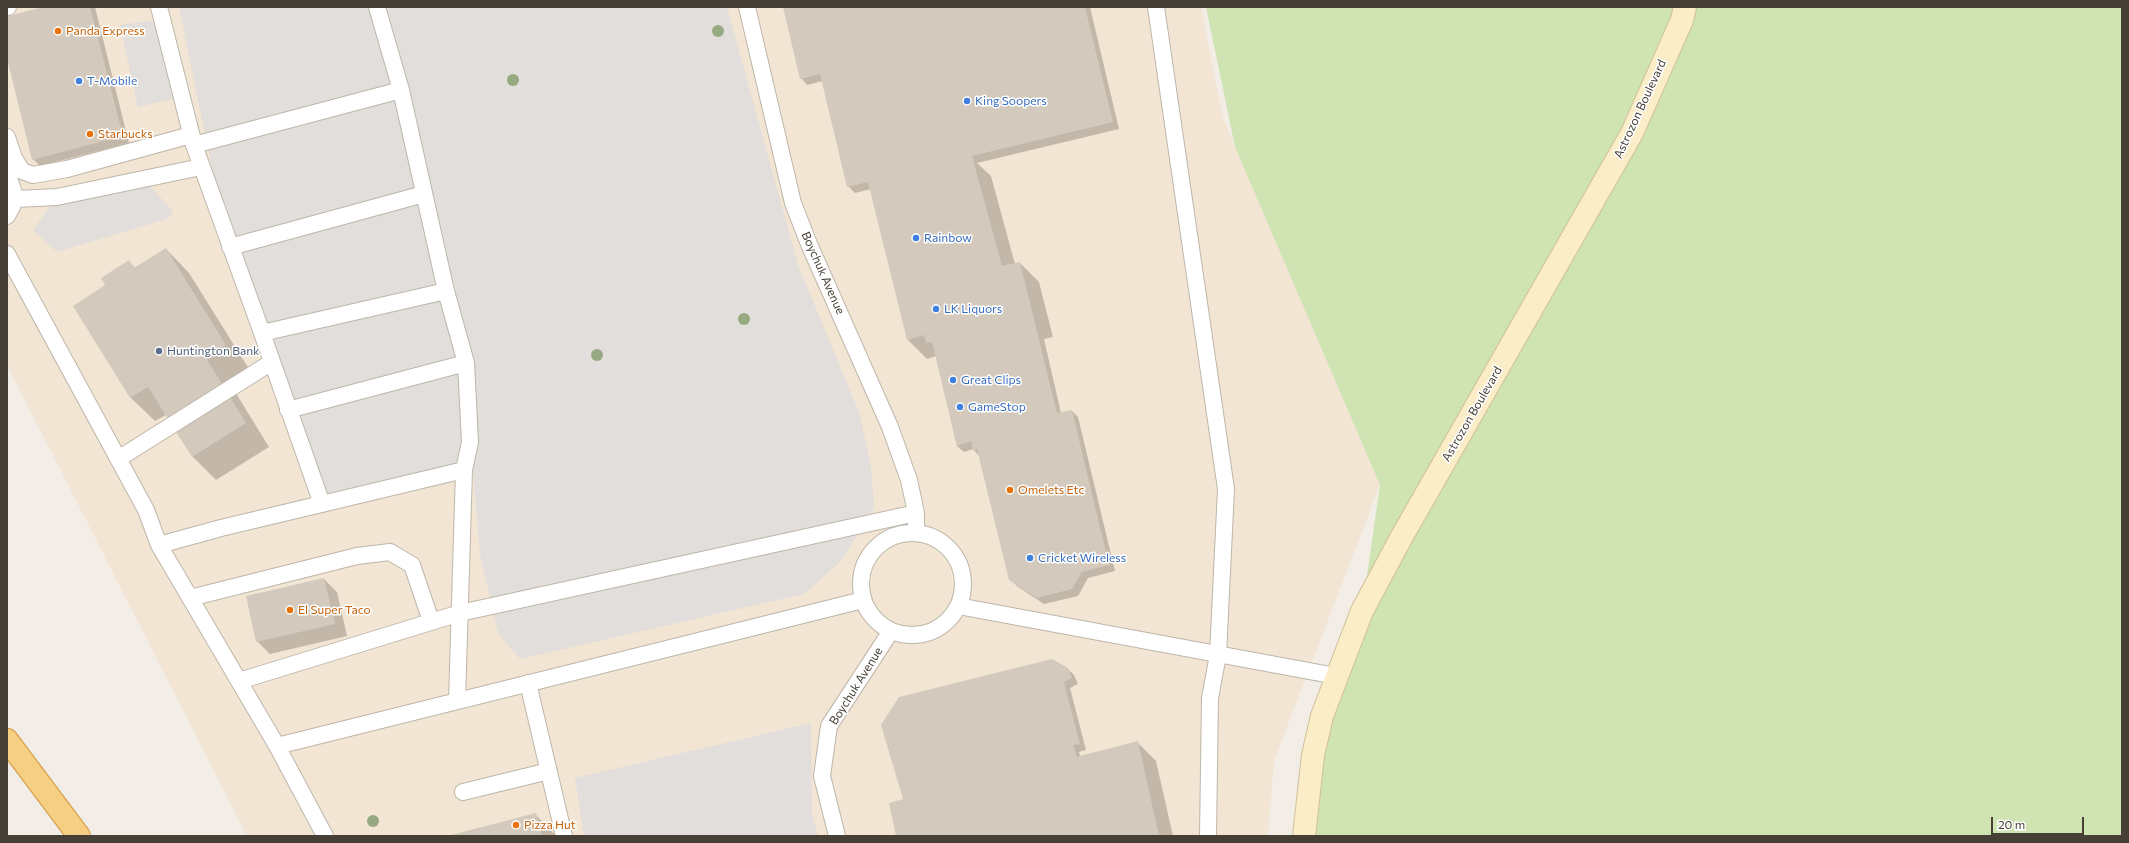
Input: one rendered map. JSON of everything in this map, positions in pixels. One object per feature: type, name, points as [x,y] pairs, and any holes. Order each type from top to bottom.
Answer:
[{"type":"highway","points":[[7,740],[79,836]]},
{"type":"main road","name":"Astrozon Boulevard","points":[[1304,836],[1313,755],[1322,716],[1362,611],[1398,544],[1632,132],[1682,20],[1685,7]]},
{"type":"lane","points":[[159,7],[192,140],[322,504]]},
{"type":"lane","points":[[377,7],[400,90],[439,251],[446,291],[466,363],[470,442],[464,470],[457,701]]},
{"type":"lane","name":"Boychuk Avenue","points":[[747,7],[793,203],[809,244],[890,427],[909,480],[916,514],[916,532]]},
{"type":"lane","points":[[1156,7],[1226,489],[1218,655],[1210,698],[1208,836]]},
{"type":"lane","points":[[7,137],[14,158],[22,171],[32,175],[67,169],[400,90]]},
{"type":"lane","points":[[16,199],[57,197],[201,167]]},
{"type":"lane","points":[[7,172],[16,199],[7,216]]},
{"type":"lane","points":[[230,246],[424,194]]},
{"type":"lane","points":[[7,254],[146,510],[159,545],[277,746],[325,836]]},
{"type":"lane","points":[[262,333],[446,291]]},
{"type":"lane","points":[[118,459],[272,362]]},
{"type":"lane","points":[[288,410],[466,363]]},
{"type":"lane","points":[[159,545],[464,470]]},
{"type":"lane","points":[[239,682],[460,613],[916,514]]},
{"type":"lane","points":[[916,532],[935,537],[949,548],[961,566],[964,589],[958,606],[942,626],[926,634],[909,635],[891,631],[872,616],[863,600],[860,583],[864,566],[875,548],[890,538],[916,532]]},
{"type":"lane","points":[[190,598],[358,556],[390,552],[412,565],[431,621]]},
{"type":"lane","points":[[277,746],[863,600]]},
{"type":"lane","points":[[958,606],[1336,676]]},
{"type":"lane","name":"Boychuk Avenue","points":[[837,836],[822,776],[829,726],[891,631]]},
{"type":"lane","points":[[528,683],[564,836]]},
{"type":"lane","points":[[462,792],[549,771]]},
{"type":"shaded area","points":[[7,7],[1201,7],[1223,118],[1380,485],[1274,761],[1268,836],[247,836],[7,365]]},
{"type":"shaded area","points":[[179,7],[727,7],[798,265],[859,412],[871,466],[874,508],[842,560],[804,594],[520,659],[498,633],[480,554],[472,462],[324,496],[217,193]]},
{"type":"shaded area","points":[[162,19],[182,97],[138,107],[120,25]]},
{"type":"shaded area","points":[[143,179],[173,211],[167,219],[57,252],[33,230],[57,197]]},
{"type":"shaded area","points":[[811,723],[812,815],[818,836],[584,836],[575,778]]},
{"type":"green space","points":[[1206,7],[2122,7],[2122,836],[1308,836],[1313,755],[1362,611],[1380,485],[1235,147]]},
{"type":"building","points":[[44,7],[90,7],[123,136],[32,160],[7,58],[7,16]]},
{"type":"building","points":[[783,7],[1085,7],[1113,122],[972,156],[1002,266],[1020,262],[1057,413],[1072,410],[1109,565],[1082,572],[1072,589],[1037,598],[1009,580],[977,449],[973,451],[971,441],[957,446],[932,342],[926,343],[924,335],[907,340],[868,182],[847,187],[820,74],[800,79]]},
{"type":"building","name":"Huntington Bank","points":[[166,248],[226,345],[206,358],[246,423],[192,457],[148,387],[130,398],[73,306],[105,285],[101,278],[129,260],[134,268]]},
{"type":"building","name":"El Super Taco","points":[[324,578],[335,624],[256,642],[246,596]]},
{"type":"building","points":[[1052,659],[1068,668],[1072,678],[1064,682],[1080,744],[1073,745],[1077,757],[1138,741],[1159,836],[896,836],[889,803],[903,799],[881,725],[899,697]]},
{"type":"building","name":"Pizza Hut","points":[[536,813],[542,836],[451,836],[451,835]]},
{"type":"place","name":"Panda Express","points":[[58,31]]},
{"type":"place","name":"T-Mobile","points":[[79,81]]},
{"type":"place","name":"King Soopers","points":[[967,101]]},
{"type":"place","name":"Starbucks","points":[[90,134]]},
{"type":"place","name":"Rainbow","points":[[916,238]]},
{"type":"place","name":"LK Liquors","points":[[936,309]]},
{"type":"place","name":"Huntington Bank","points":[[159,351]]},
{"type":"place","name":"Great Clips","points":[[953,380]]},
{"type":"place","name":"GameStop","points":[[960,407]]},
{"type":"place","name":"Omelets Etc","points":[[1010,490]]},
{"type":"place","name":"Cricket Wireless","points":[[1030,558]]},
{"type":"place","name":"El Super Taco","points":[[290,610]]},
{"type":"place","name":"Pizza Hut","points":[[516,825]]}]
